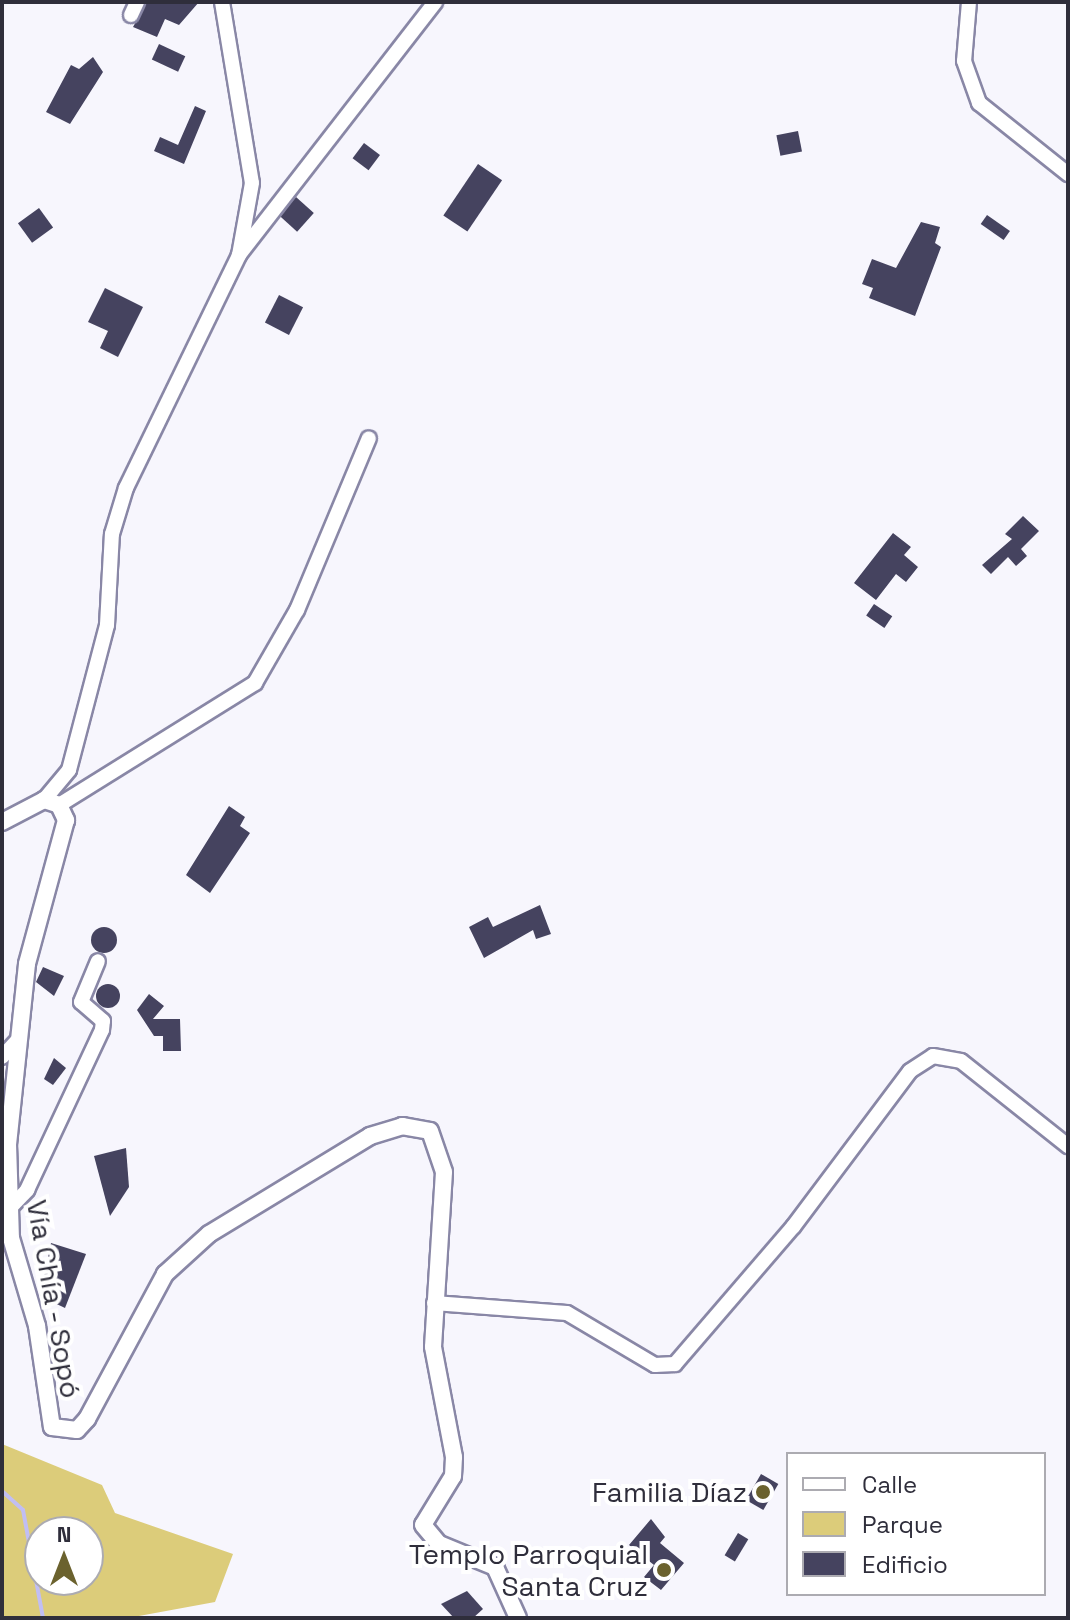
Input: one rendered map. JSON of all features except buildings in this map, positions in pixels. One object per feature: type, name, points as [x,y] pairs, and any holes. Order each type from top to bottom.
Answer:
[{"type":"street","points":[[222,2],[252,183],[239,255]]},
{"type":"street","points":[[51,802],[61,787],[107,625],[112,534],[126,488],[239,255],[435,2]]},
{"type":"street","points":[[969,2],[964,61],[979,103],[1068,174]]},
{"type":"street","points":[[2,822],[51,802],[255,683],[297,610],[369,438]]},
{"type":"street","name":"Vía Chía - Sopó","points":[[51,802],[66,835],[37,909],[16,1042],[8,1210],[37,1326],[43,1403],[62,1432],[87,1419],[165,1274],[209,1234],[370,1136],[402,1126],[430,1131],[443,1156],[434,1303],[435,1370],[454,1457],[453,1476],[427,1512],[426,1536],[495,1567],[518,1618]]},
{"type":"street","points":[[8,1210],[27,1190],[102,1030],[103,1021],[81,1002],[98,961]]},
{"type":"street","points":[[2,1057],[16,1042]]},
{"type":"street","points":[[434,1303],[567,1313],[655,1365],[675,1364],[803,1215],[910,1071],[933,1056],[961,1061],[1068,1146]]},
{"type":"green space","points":[[2,1444],[102,1485],[115,1513],[233,1554],[215,1602],[128,1618],[2,1618]]},
{"type":"waterway","points":[[2,1491],[23,1510],[43,1618]]},
{"type":"place","name":"Familia Díaz","points":[[763,1492]]},
{"type":"place","name":"Templo Parroquial Santa Cruz","points":[[664,1570]]}]
